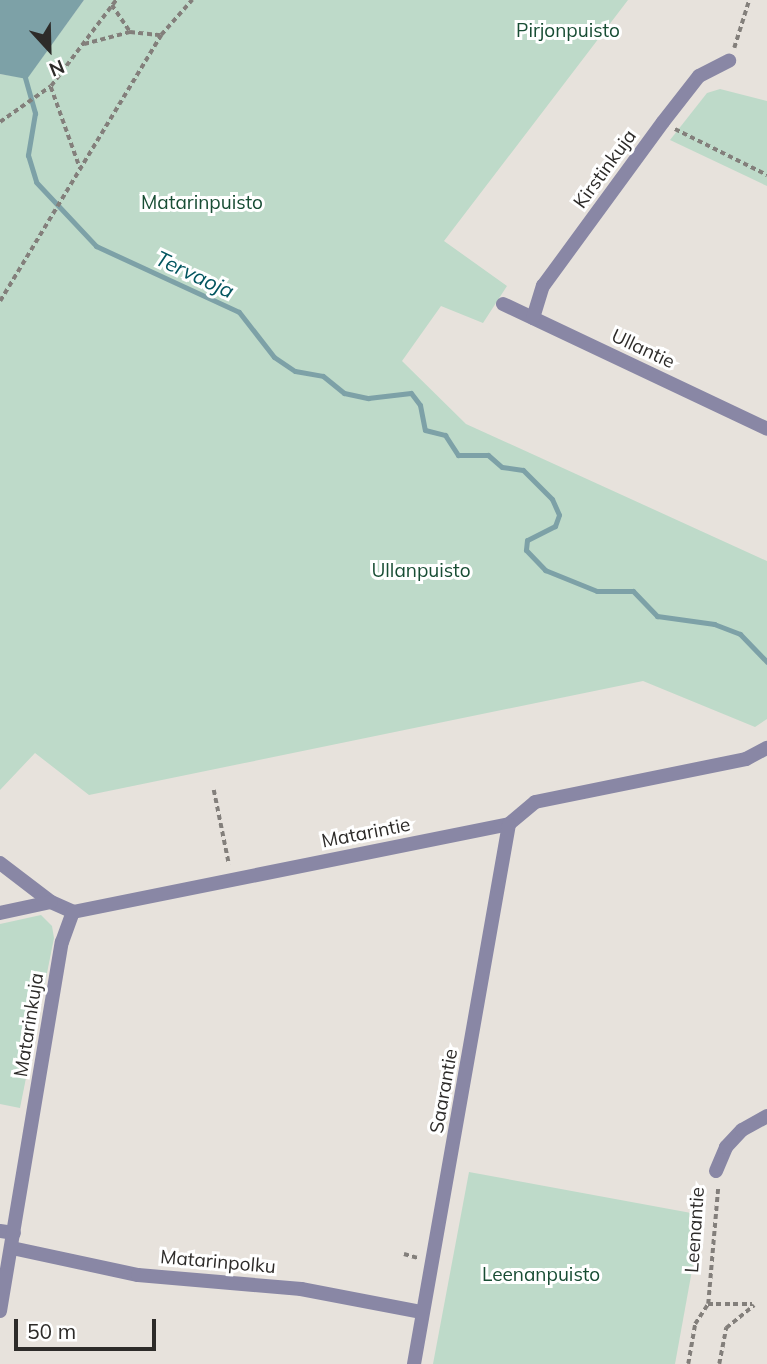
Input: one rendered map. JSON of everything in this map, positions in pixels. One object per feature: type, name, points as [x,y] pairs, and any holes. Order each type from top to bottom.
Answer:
[{"type":"street","name":"Kirstinkuja","points":[[533,318],[544,286],[663,122],[699,76],[729,61]]},
{"type":"street","name":"Ullantie","points":[[503,304],[767,429]]},
{"type":"street","name":"Matarintie","points":[[73,912],[509,824],[535,802],[746,759],[767,748]]},
{"type":"street","name":"Saarantie","points":[[414,1364],[505,869],[509,824]]},
{"type":"street","points":[[0,863],[51,902],[73,912]]},
{"type":"street","points":[[0,913],[51,902]]},
{"type":"street","name":"Matarinkuja","points":[[0,1311],[12,1248],[7,1232],[62,942],[73,912]]},
{"type":"street","name":"Leenantie","points":[[716,1171],[726,1147],[742,1129],[767,1116]]},
{"type":"street","name":"Matarinpolku","points":[[12,1248],[138,1275],[301,1289],[422,1312]]},
{"type":"path","points":[[0,301],[161,35],[192,0]]},
{"type":"path","points":[[729,61],[749,0]]},
{"type":"path","points":[[0,122],[51,86],[114,2],[130,32]]},
{"type":"path","points":[[83,44],[130,32],[161,35]]},
{"type":"path","points":[[51,86],[80,168]]},
{"type":"path","points":[[663,122],[767,175]]},
{"type":"path","points":[[214,790],[232,880]]},
{"type":"path","name":"Leenantie","points":[[688,1364],[695,1324],[708,1304],[719,1198],[716,1171]]},
{"type":"path","points":[[708,1304],[754,1304],[726,1328],[719,1364]]},
{"type":"green space","points":[[84,0],[628,0],[444,241],[507,286],[483,323],[441,306],[402,361],[466,424],[767,561],[767,719],[755,727],[643,681],[89,795],[35,753],[0,790],[0,74],[27,78]]},
{"type":"green space","points":[[720,89],[767,101],[767,186],[670,140],[707,93]]},
{"type":"green space","points":[[41,915],[52,926],[54,938],[20,1108],[0,1104],[0,924]]},
{"type":"green space","name":"Leenanpuisto","points":[[469,1172],[702,1215],[675,1364],[433,1364]]},
{"type":"water","points":[[0,0],[84,0],[27,79],[0,74]]},
{"type":"waterway","name":"Tervaoja","points":[[24,74],[35,113],[28,155],[36,182],[96,246],[239,312],[274,357],[295,371],[323,376],[344,393],[368,398],[411,393],[420,405],[425,430],[445,435],[458,455],[488,455],[502,467],[523,470],[552,499],[559,515],[555,526],[527,540],[526,550],[545,570],[597,591],[633,591],[657,616],[714,624],[740,634],[767,662]]},
{"type":"park label","name":"Pirjonpuisto","points":[[568,31]]},
{"type":"park label","name":"Matarinpuisto","points":[[202,203]]},
{"type":"park label","name":"Ullanpuisto","points":[[421,571]]}]
